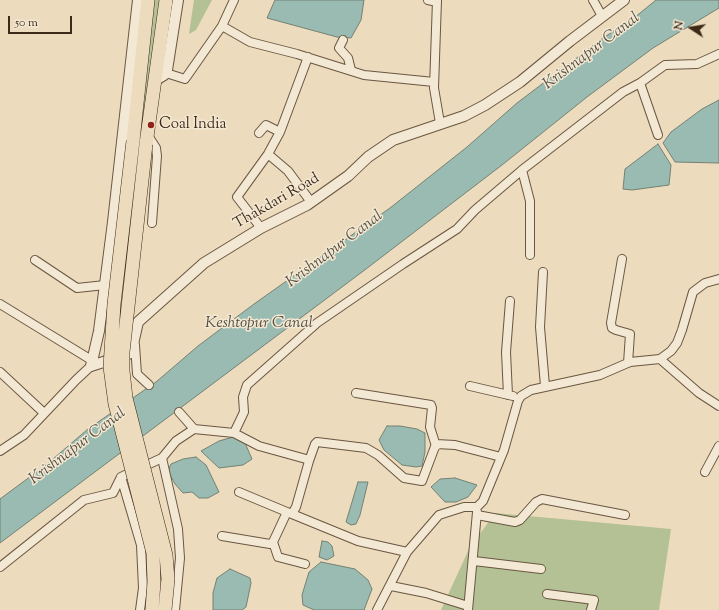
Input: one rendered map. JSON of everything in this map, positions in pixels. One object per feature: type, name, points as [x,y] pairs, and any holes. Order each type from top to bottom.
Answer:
[{"type":"main road","points":[[148,0],[142,140],[123,352],[123,371],[126,398],[166,555],[168,579],[165,610]]},
{"type":"main road","points":[[152,610],[154,582],[153,553],[114,404],[110,367],[114,304],[142,140],[154,81],[166,0]]},
{"type":"street","points":[[0,304],[92,364],[105,285],[138,0]]},
{"type":"street","points":[[154,81],[166,73],[178,0]]},
{"type":"street","points":[[166,73],[186,79],[222,26],[234,0]]},
{"type":"street","points":[[428,0],[437,1],[434,98],[440,123]]},
{"type":"street","points":[[593,0],[602,16]]},
{"type":"street","name":"Thakdari Road","points":[[0,450],[24,435],[92,364],[131,353],[137,325],[140,319],[204,263],[261,228],[284,218],[311,202],[348,176],[368,157],[392,140],[464,116],[520,82],[624,0]]},
{"type":"street","points":[[222,26],[250,42],[308,57],[364,75],[434,82]]},
{"type":"street","points":[[343,40],[339,48],[348,58],[351,70]]},
{"type":"street","points":[[234,433],[244,412],[243,397],[247,385],[317,324],[403,264],[457,229],[475,210],[522,170],[623,92],[640,83],[666,65],[697,64],[719,54]]},
{"type":"street","points":[[261,228],[237,197],[268,154],[280,132],[308,57]]},
{"type":"street","points":[[640,83],[658,135]]},
{"type":"street","points":[[259,133],[266,125],[280,132]]},
{"type":"street","points":[[142,140],[156,148],[157,156],[152,223]]},
{"type":"street","points":[[268,154],[288,171],[311,202]]},
{"type":"street","points":[[522,170],[530,201],[530,255]]},
{"type":"street","points":[[622,259],[611,323],[612,328],[630,334],[628,363]]},
{"type":"street","points":[[35,260],[76,288],[105,285]]},
{"type":"street","points":[[543,272],[540,327],[545,386]]},
{"type":"street","points":[[391,586],[426,593],[468,608],[474,561],[477,511],[488,493],[520,398],[531,390],[545,386],[600,374],[628,363],[660,359],[671,351],[676,343],[682,330],[693,292],[705,283],[719,279]]},
{"type":"street","points":[[508,395],[506,352],[510,301]]},
{"type":"street","points":[[135,336],[137,374],[149,385]]},
{"type":"street","points":[[660,359],[699,393],[719,406]]},
{"type":"street","points":[[0,372],[44,413]]},
{"type":"street","points":[[470,386],[520,398]]},
{"type":"street","points":[[222,536],[270,544],[273,542],[289,513],[296,507],[309,461],[317,442],[366,448],[378,455],[404,478],[422,481],[436,446],[430,427],[431,405],[356,393]]},
{"type":"street","points":[[179,412],[194,429]]},
{"type":"street","points":[[0,567],[84,500],[113,493],[121,477],[162,458],[176,441],[194,429],[234,433],[259,446],[309,461]]},
{"type":"street","points":[[436,446],[436,444],[455,445],[501,457]]},
{"type":"street","points":[[705,472],[719,446]]},
{"type":"street","points":[[162,458],[178,529],[180,558],[175,610]]},
{"type":"street","points":[[121,477],[141,545],[143,588],[140,610]]},
{"type":"street","points":[[239,492],[358,541],[407,552]]},
{"type":"street","points":[[377,610],[391,586],[407,552],[439,515],[464,507],[515,522],[520,520],[536,502],[542,499],[625,515]]},
{"type":"street","points":[[273,542],[278,557],[305,564]]},
{"type":"street","points":[[474,561],[541,569]]},
{"type":"street","points":[[547,594],[594,600],[591,610]]},
{"type":"green space","points":[[152,0],[160,0],[144,116],[140,116]]},
{"type":"green space","points":[[194,0],[212,0],[196,30],[189,34]]},
{"type":"green space","points":[[495,513],[671,529],[659,610],[441,610],[469,549]]},
{"type":"water","points":[[275,0],[364,0],[361,20],[351,38],[337,37],[267,18]]},
{"type":"water","name":"Keshtopur Canal","points":[[656,0],[719,0],[719,8],[653,48],[587,97],[502,165],[366,269],[0,543],[0,499],[46,465],[88,429],[156,382],[198,346],[254,304],[390,208],[467,147],[517,103],[603,38],[634,18]]},
{"type":"water","points":[[719,100],[719,163],[675,162],[663,143],[671,132],[702,109]]},
{"type":"water","points":[[658,144],[671,165],[669,185],[632,190],[623,189],[625,169]]},
{"type":"water","points":[[387,426],[400,426],[417,429],[425,433],[425,452],[422,466],[416,467],[402,465],[384,450],[379,440]]},
{"type":"water","points":[[233,437],[245,443],[252,459],[243,465],[219,468],[201,451],[219,441]]},
{"type":"water","points":[[196,457],[206,465],[219,492],[208,498],[199,498],[192,492],[183,493],[175,484],[168,471],[171,464],[183,459]]},
{"type":"water","points":[[455,478],[477,485],[468,497],[456,502],[445,502],[431,487],[440,479]]},
{"type":"water","points":[[358,482],[368,482],[360,515],[356,524],[351,525],[346,522]]},
{"type":"water","points":[[322,541],[328,542],[332,546],[334,556],[327,560],[319,557]]},
{"type":"water","points":[[321,562],[355,569],[368,580],[372,589],[364,610],[314,610],[303,605],[302,595],[309,572]]},
{"type":"water","points":[[230,569],[250,578],[251,583],[246,607],[242,610],[213,610],[213,593],[217,578]]},
{"type":"place","name":"Coal India","points":[[151,125]]},
{"type":"water label","name":"Krishnapur Canal","points":[[592,52]]},
{"type":"water label","name":"Krishnapur Canal","points":[[335,250]]},
{"type":"water label","name":"Krishnapur Canal","points":[[78,447]]}]
